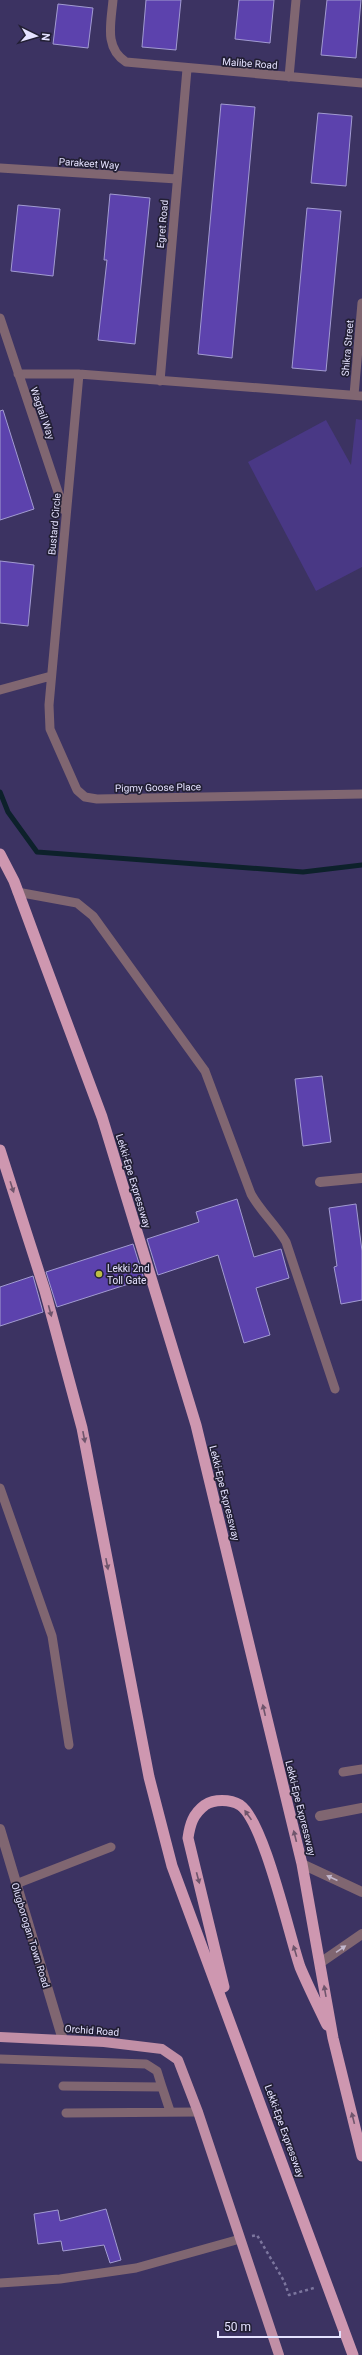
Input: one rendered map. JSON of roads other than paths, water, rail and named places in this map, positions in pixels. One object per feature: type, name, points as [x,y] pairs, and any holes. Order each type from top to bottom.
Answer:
[{"type":"highway","name":"Lekki-Epe Expressway","points":[[0,854],[17,892],[102,1117],[196,1425],[302,1864],[333,2038],[362,2156]]},
{"type":"highway","name":"Lekki-Epe Expressway","points":[[0,1150],[45,1291],[82,1428],[149,1777],[172,1866],[235,2032],[353,2355]]},
{"type":"highway","points":[[235,2032],[188,1838],[190,1823],[198,1810],[211,1801],[226,1801],[240,1805],[255,1827],[301,1967],[333,2038]]},
{"type":"main road","name":"Orchid Road","points":[[0,2037],[104,2042],[162,2049],[178,2060],[198,2112]]},
{"type":"main road","points":[[198,2112],[279,2355]]},
{"type":"street","points":[[320,1182],[362,1178]]},
{"type":"street","points":[[320,1816],[362,1808]]},
{"type":"street","name":"Olugborogan Town Road","points":[[0,1829],[63,2040]]},
{"type":"street","points":[[302,1864],[362,1892]]},
{"type":"street","points":[[320,1963],[362,1934]]},
{"type":"lane","name":"Malibe Road","points":[[113,0],[110,37],[112,48],[117,56],[126,62],[187,69],[362,83]]},
{"type":"lane","points":[[289,77],[296,0]]},
{"type":"lane","name":"Egret Road","points":[[160,381],[187,69]]},
{"type":"lane","name":"Parakeet Way","points":[[0,168],[177,179]]},
{"type":"lane","name":"Shikra Street","points":[[358,396],[362,303]]},
{"type":"lane","name":"Wagtail Way","points":[[0,318],[66,515]]},
{"type":"lane","points":[[18,374],[80,374],[358,396]]},
{"type":"lane","name":"Bustard Circle","points":[[51,676],[80,374]]},
{"type":"lane","points":[[0,690],[51,676]]},
{"type":"lane","name":"Pigmy Goose Place","points":[[51,676],[50,729],[77,790],[85,797],[97,799],[362,794]]},
{"type":"lane","points":[[17,892],[78,903],[93,916],[205,1071],[251,1194],[258,1206],[279,1230],[286,1242],[335,1389]]},
{"type":"lane","points":[[0,1488],[52,1636],[69,1745]]},
{"type":"lane","points":[[343,1772],[362,1770]]},
{"type":"lane","points":[[16,1884],[111,1847]]},
{"type":"lane","points":[[0,2059],[146,2064],[158,2071],[170,2111]]},
{"type":"lane","points":[[63,2086],[162,2086]]},
{"type":"lane","points":[[66,2113],[170,2111],[198,2112]]},
{"type":"lane","points":[[0,2283],[60,2279],[136,2268],[240,2239]]},
{"type":"waterway","points":[[0,792],[8,812],[37,852],[303,872],[362,865]]},
{"type":"place","name":"Lekki 2nd Toll Gate","points":[[99,1274]]}]
